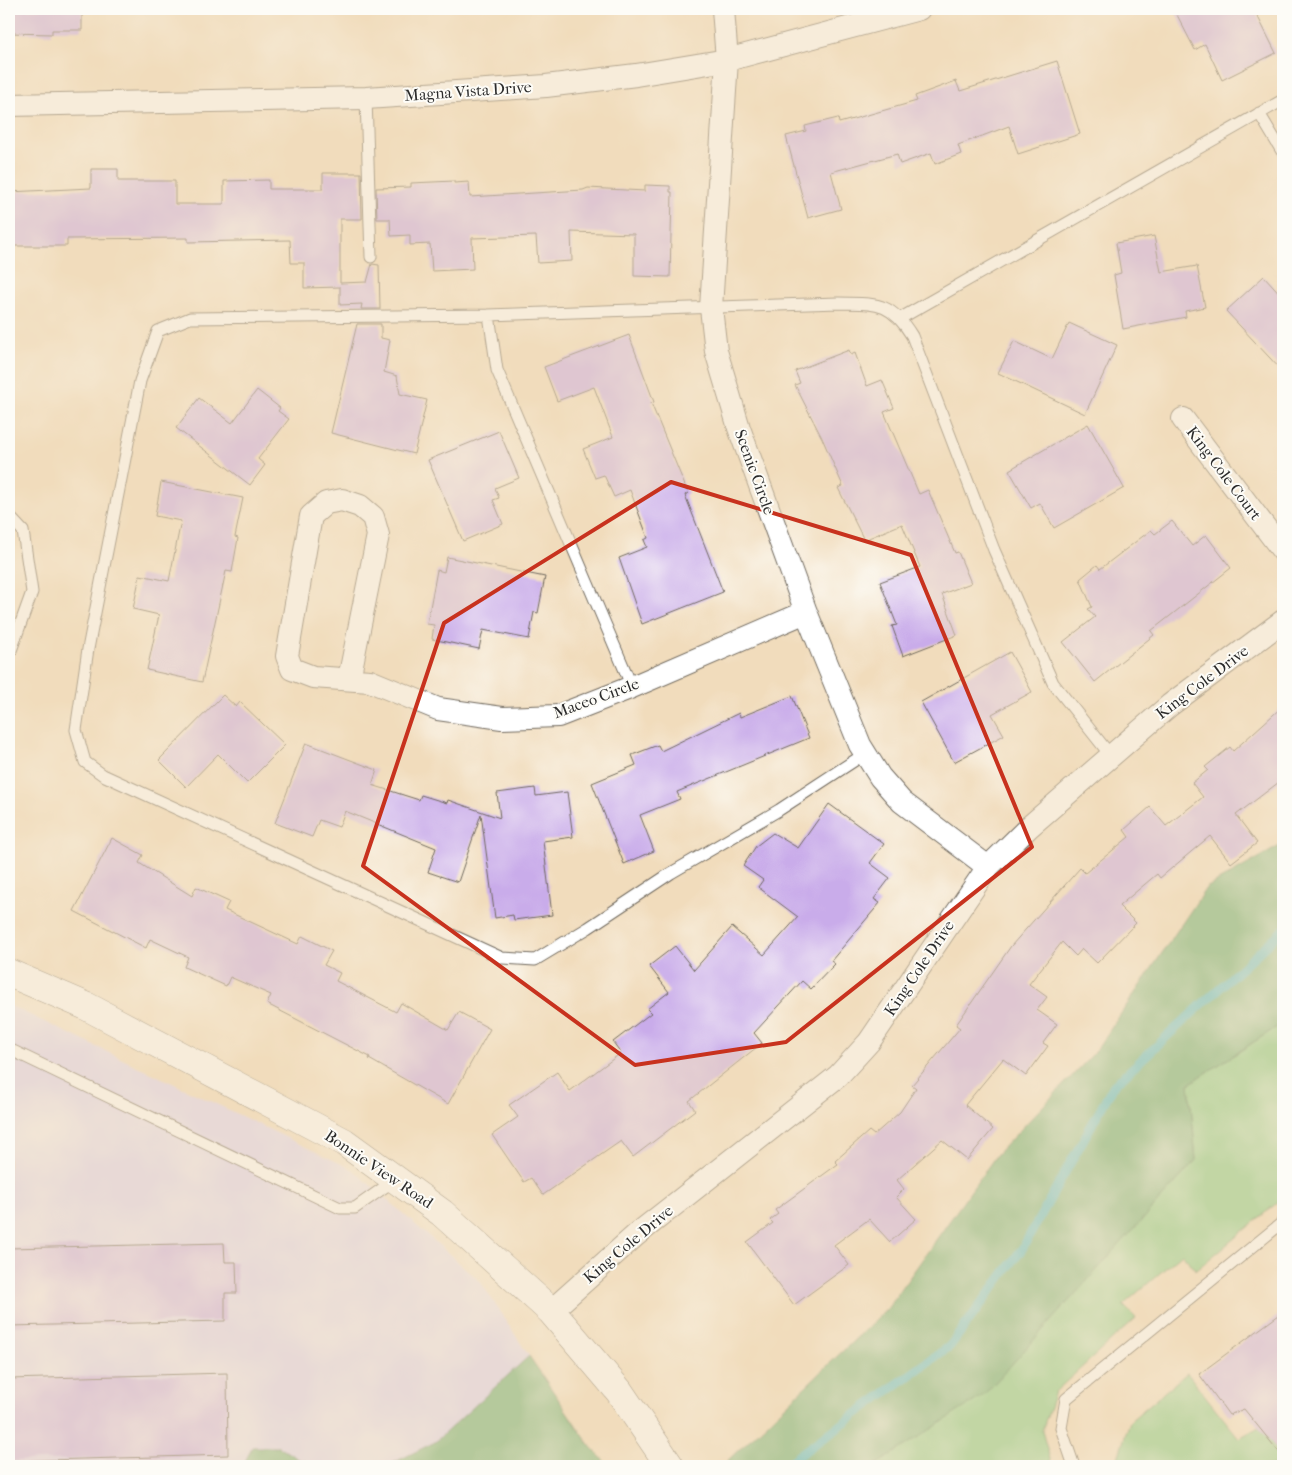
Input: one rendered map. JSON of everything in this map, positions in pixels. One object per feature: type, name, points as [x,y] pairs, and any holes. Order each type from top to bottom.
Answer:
[{"type":"street","name":"Scenic Circle","points":[[724,9],[727,60],[711,308],[716,352],[739,428],[806,612],[866,754],[880,777],[902,802],[988,867]]},
{"type":"street","name":"Magna Vista Drive","points":[[9,105],[366,98],[546,86],[636,75],[727,60],[919,9]]},
{"type":"street","name":"King Cole Court","points":[[1183,420],[1283,551]]},
{"type":"street","name":"Maceo Circle","points":[[348,679],[378,535],[373,517],[360,506],[342,500],[326,503],[311,516],[287,656],[292,669],[313,677],[370,681],[438,709],[502,718],[558,716],[632,687],[806,612]]},
{"type":"street","name":"King Cole Drive","points":[[551,1311],[636,1234],[838,1076],[869,1042],[988,867],[1029,827],[1170,705],[1283,621]]},
{"type":"street","name":"Bonnie View Road","points":[[9,972],[86,1006],[344,1142],[442,1213],[551,1311],[620,1391],[670,1466]]},
{"type":"lane","points":[[366,98],[371,257]]},
{"type":"lane","points":[[901,318],[1283,100]]},
{"type":"lane","points":[[1259,113],[1283,153]]},
{"type":"lane","points":[[866,754],[779,810],[670,873],[588,928],[535,960],[502,958],[103,775],[85,762],[76,730],[88,648],[140,381],[158,331],[190,318],[490,315],[838,303],[880,304],[901,318],[912,336],[994,550],[1053,682],[1111,756]]},
{"type":"lane","points":[[490,315],[497,370],[632,687]]},
{"type":"lane","points":[[9,516],[23,531],[32,592],[9,656]]},
{"type":"lane","points":[[9,1049],[340,1208],[355,1208],[396,1179]]},
{"type":"lane","points":[[1074,1466],[1061,1428],[1066,1399],[1283,1222]]},
{"type":"highlighted area","points":[[671,482],[911,555],[1032,847],[786,1042],[635,1065],[363,866],[444,623]]},
{"type":"shaded area","points":[[9,1005],[352,1169],[480,1281],[529,1356],[435,1442],[387,1466],[325,1466],[300,1460],[279,1447],[252,1447],[243,1466],[9,1466]]},
{"type":"green space","points":[[1283,844],[1283,1023],[1189,1084],[1196,1160],[984,1395],[874,1466],[728,1466],[726,1462],[887,1309],[997,1154],[1095,1052],[1206,888]]},
{"type":"green space","points":[[1283,1023],[1283,1198],[1196,1270],[1182,1254],[1123,1305],[1136,1318],[1055,1392],[1042,1431],[1052,1466],[868,1466],[984,1394],[1196,1160],[1189,1084]]},
{"type":"green space","points":[[529,1356],[591,1447],[609,1466],[387,1466],[435,1442]]},
{"type":"green space","points":[[1187,1373],[1239,1438],[1259,1427],[1283,1457],[1283,1466],[1119,1466],[1117,1461],[1130,1421]]},
{"type":"green space","points":[[252,1447],[279,1447],[300,1460],[325,1466],[243,1466]]},
{"type":"building","points":[[9,9],[82,9],[82,30],[52,30],[52,34],[9,33]]},
{"type":"building","points":[[1174,9],[1254,9],[1276,53],[1222,80],[1205,44],[1195,50]]},
{"type":"building","points":[[1057,61],[1080,134],[1018,154],[1009,126],[958,145],[961,154],[935,164],[931,153],[900,164],[897,154],[831,172],[841,209],[808,218],[786,136],[806,131],[805,126],[838,118],[839,123],[917,101],[915,96],[956,81],[960,91]]},
{"type":"building","points":[[91,169],[118,169],[118,181],[175,181],[175,204],[224,204],[224,181],[269,180],[269,189],[323,189],[323,173],[361,173],[362,219],[340,219],[340,283],[367,282],[372,264],[379,265],[380,309],[361,309],[362,304],[340,305],[340,287],[304,288],[304,263],[291,263],[290,240],[188,242],[188,238],[67,239],[67,246],[9,246],[9,192],[91,188]]},
{"type":"building","points":[[454,181],[454,183],[469,182],[470,197],[583,190],[588,188],[645,191],[645,185],[670,186],[670,192],[672,192],[670,277],[634,276],[634,234],[571,232],[572,261],[538,263],[536,236],[472,238],[473,269],[432,271],[430,244],[410,245],[410,235],[391,236],[390,219],[377,219],[376,188],[411,187],[411,183]]},
{"type":"building","points":[[1154,236],[1161,272],[1197,266],[1205,307],[1185,311],[1186,317],[1123,329],[1114,275],[1121,273],[1116,243]]},
{"type":"building","points":[[1264,276],[1283,297],[1283,372],[1226,311]]},
{"type":"building","points":[[1069,323],[1117,345],[1085,414],[998,373],[1014,341],[1052,359]]},
{"type":"building","points":[[357,324],[381,324],[381,338],[390,340],[384,372],[397,376],[400,394],[427,400],[414,454],[331,433]]},
{"type":"building","points":[[629,335],[654,402],[651,403],[688,493],[685,495],[723,592],[642,624],[619,558],[647,547],[644,540],[648,538],[630,490],[614,497],[604,475],[595,478],[583,449],[613,437],[594,387],[557,401],[544,367]]},
{"type":"building","points":[[849,350],[851,355],[855,353],[867,386],[882,380],[894,408],[884,412],[919,494],[928,490],[955,553],[958,552],[971,583],[942,594],[957,635],[903,656],[892,626],[897,625],[880,582],[920,567],[902,524],[864,540],[838,488],[843,486],[822,438],[795,385],[800,383],[795,371]]},
{"type":"building","points":[[257,390],[280,408],[278,411],[289,419],[258,459],[265,465],[250,485],[176,428],[199,398],[232,423]]},
{"type":"building","points":[[1088,424],[1124,488],[1054,528],[1040,503],[1031,508],[1009,470]]},
{"type":"building","points":[[499,431],[519,478],[495,488],[499,498],[493,500],[503,524],[463,541],[428,460]]},
{"type":"building","points":[[161,482],[243,498],[235,537],[238,538],[232,572],[226,571],[202,682],[147,670],[159,615],[133,609],[140,575],[169,581],[181,521],[155,516]]},
{"type":"building","points":[[1172,521],[1192,546],[1206,535],[1231,568],[1151,631],[1154,635],[1095,682],[1063,642],[1095,617],[1088,609],[1092,607],[1080,579],[1097,565],[1100,569],[1151,530],[1155,534]]},
{"type":"building","points":[[447,557],[545,577],[538,613],[534,612],[529,639],[483,630],[479,649],[432,639],[434,625],[427,624],[437,570],[444,572]]},
{"type":"building","points":[[1010,652],[1032,692],[992,714],[1004,735],[954,762],[921,702]]},
{"type":"building","points":[[223,695],[236,707],[240,702],[285,745],[247,783],[218,754],[186,787],[159,760]]},
{"type":"building","points":[[792,696],[809,738],[677,792],[680,799],[640,815],[654,851],[624,864],[592,783],[636,765],[632,755],[658,745],[661,751],[739,713],[740,717]]},
{"type":"building","points":[[1283,706],[1283,779],[1236,815],[1257,843],[1231,863],[1210,836],[1160,878],[1157,874],[1119,906],[1136,923],[1097,963],[1082,949],[1076,956],[1062,942],[1029,984],[1047,997],[1037,1010],[1057,1024],[1043,1043],[1048,1046],[1026,1076],[1003,1059],[965,1105],[993,1129],[967,1160],[942,1140],[897,1180],[904,1189],[896,1197],[916,1219],[890,1242],[869,1219],[834,1245],[849,1265],[794,1305],[747,1242],[773,1223],[770,1220],[778,1214],[775,1210],[838,1164],[835,1161],[869,1131],[874,1135],[900,1112],[916,1088],[912,1085],[960,1028],[956,1025],[1011,946],[1080,868],[1085,873],[1129,837],[1124,830],[1150,807],[1166,826],[1203,797],[1192,783],[1208,770],[1205,767],[1230,747],[1233,751]]},
{"type":"building","points":[[306,743],[377,770],[372,785],[419,800],[421,795],[447,803],[448,800],[500,818],[497,793],[535,788],[536,796],[567,792],[573,837],[543,841],[552,915],[514,920],[513,915],[495,918],[481,814],[458,882],[428,872],[436,848],[345,811],[339,827],[319,820],[312,837],[275,823]]},
{"type":"building","points":[[829,804],[884,844],[870,863],[890,878],[874,899],[880,903],[831,961],[835,964],[811,989],[802,981],[754,1033],[762,1043],[689,1101],[695,1110],[633,1157],[621,1141],[543,1195],[531,1178],[524,1182],[492,1135],[518,1117],[509,1105],[557,1072],[570,1091],[621,1053],[613,1042],[651,1013],[647,1009],[669,992],[649,966],[675,946],[694,970],[732,927],[764,955],[798,917],[758,887],[763,880],[743,866],[756,846],[773,833],[798,848]]},
{"type":"building","points":[[112,838],[143,855],[139,863],[192,896],[196,887],[229,902],[225,910],[298,944],[302,936],[332,951],[324,965],[340,973],[336,981],[396,1012],[401,1003],[448,1030],[459,1012],[490,1029],[448,1104],[369,1059],[370,1057],[267,1004],[271,995],[230,977],[226,986],[184,967],[188,957],[150,939],[146,948],[74,911]]},
{"type":"building","points":[[224,1243],[225,1262],[236,1262],[237,1293],[225,1293],[225,1321],[9,1326],[9,1248]]},
{"type":"building","points":[[1283,1312],[1283,1457],[1244,1409],[1229,1415],[1199,1374]]},
{"type":"building","points":[[227,1373],[228,1455],[9,1461],[9,1379]]},
{"type":"waterway","points":[[784,1466],[950,1346],[1022,1249],[1114,1085],[1283,930]]}]
